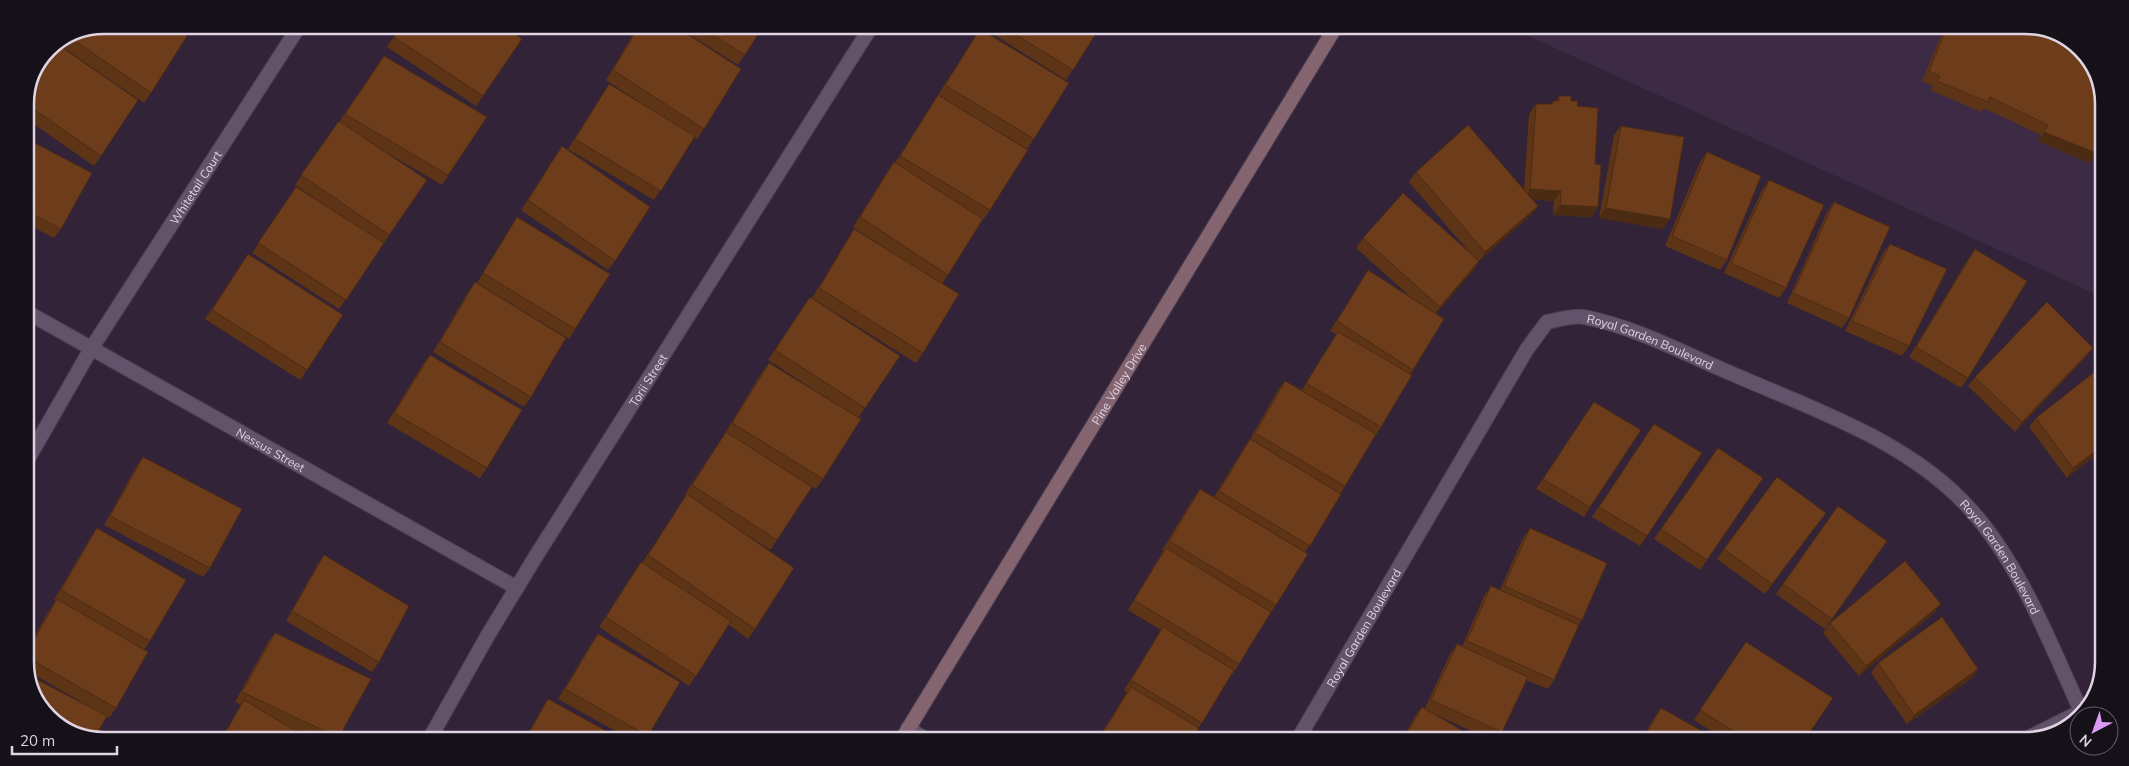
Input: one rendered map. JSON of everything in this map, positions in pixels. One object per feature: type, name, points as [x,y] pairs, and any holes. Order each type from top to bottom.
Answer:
[{"type":"main road","name":"Pine Valley Drive","points":[[906,732],[1331,34]]},
{"type":"street","name":"Whitetail Court","points":[[34,448],[91,349],[294,34]]},
{"type":"street","name":"Torii Street","points":[[433,732],[517,588],[867,34]]},
{"type":"street","name":"Nessus Street","points":[[34,316],[517,588]]},
{"type":"street","name":"Royal Garden Boulevard","points":[[1303,732],[1527,349],[1547,322],[1581,316],[1631,330],[1855,428],[1931,472],[1970,509],[2004,555],[2036,612],[2080,706]]},
{"type":"street","points":[[2043,730],[2067,718]]},
{"type":"shaded area","points":[[1524,34],[2035,34],[2048,37],[2062,44],[2093,86],[2095,99],[2095,294]]},
{"type":"building","points":[[104,34],[184,34],[187,36],[151,93],[75,40],[90,35]]},
{"type":"building","points":[[396,34],[514,34],[522,39],[483,96],[394,37]]},
{"type":"building","points":[[634,34],[687,34],[741,69],[704,129],[613,70]]},
{"type":"building","points":[[712,34],[758,34],[745,55]]},
{"type":"building","points":[[977,34],[988,34],[1069,83],[1034,139],[945,85]]},
{"type":"building","points":[[1015,34],[1096,34],[1073,70]]},
{"type":"building","points":[[1944,34],[2035,34],[2048,37],[2075,54],[2090,77],[2095,99],[2095,153],[2044,132],[2048,125],[1990,97],[1988,102],[1937,81],[1940,76],[1929,71]]},
{"type":"building","points":[[63,48],[138,100],[101,156],[34,109],[35,90],[39,77],[54,54]]},
{"type":"building","points":[[384,56],[487,117],[448,175],[345,114]]},
{"type":"building","points":[[609,84],[695,136],[661,191],[575,139]]},
{"type":"building","points":[[938,95],[1028,150],[990,210],[900,156]]},
{"type":"building","points":[[1559,96],[1571,96],[1571,101],[1578,101],[1577,106],[1598,108],[1595,164],[1601,165],[1598,207],[1560,205],[1561,191],[1530,189],[1536,104],[1553,104],[1553,101],[1559,101]]},
{"type":"building","points":[[339,121],[427,180],[389,235],[301,175]]},
{"type":"building","points":[[1468,125],[1538,206],[1485,252],[1416,172]]},
{"type":"building","points":[[1621,126],[1684,137],[1670,219],[1606,208]]},
{"type":"building","points":[[34,143],[92,173],[61,229],[34,215]]},
{"type":"building","points":[[562,146],[650,207],[615,261],[528,200]]},
{"type":"building","points":[[1707,152],[1761,176],[1727,260],[1672,236]]},
{"type":"building","points":[[894,162],[983,219],[948,275],[860,217]]},
{"type":"building","points":[[1769,180],[1824,205],[1786,288],[1731,263]]},
{"type":"building","points":[[296,187],[384,243],[346,300],[258,243]]},
{"type":"building","points":[[1403,193],[1479,261],[1440,307],[1363,238]]},
{"type":"building","points":[[1834,202],[1890,227],[1849,318],[1793,293]]},
{"type":"building","points":[[517,217],[610,274],[575,329],[483,273]]},
{"type":"building","points":[[854,229],[959,294],[923,353],[819,288]]},
{"type":"building","points":[[1890,244],[1947,269],[1909,346],[1852,321]]},
{"type":"building","points":[[1975,249],[2027,281],[1968,378],[1916,347]]},
{"type":"building","points":[[248,254],[343,315],[307,370],[212,310]]},
{"type":"building","points":[[1368,270],[1444,319],[1413,370],[1337,321]]},
{"type":"building","points":[[475,282],[566,338],[531,397],[440,342]]},
{"type":"building","points":[[810,297],[900,356],[865,408],[775,350]]},
{"type":"building","points":[[2047,302],[2093,348],[2022,422],[1975,377]]},
{"type":"building","points":[[1338,332],[1412,375],[1381,427],[1306,383]]},
{"type":"building","points":[[430,355],[522,410],[487,468],[394,413]]},
{"type":"building","points":[[769,363],[861,419],[823,479],[732,423]]},
{"type":"building","points":[[2095,372],[2095,451],[2073,468],[2036,418]]},
{"type":"building","points":[[1285,381],[1376,434],[1345,486],[1255,433]]},
{"type":"building","points":[[1594,402],[1641,430],[1590,507],[1543,479]]},
{"type":"building","points":[[1654,424],[1702,453],[1647,536],[1599,507]]},
{"type":"building","points":[[726,432],[812,487],[777,540],[692,485]]},
{"type":"building","points":[[1250,439],[1341,494],[1310,546],[1219,491]]},
{"type":"building","points":[[1718,448],[1763,478],[1707,560],[1661,529]]},
{"type":"building","points":[[143,457],[242,509],[210,568],[110,516]]},
{"type":"building","points":[[1777,477],[1826,513],[1772,584],[1724,549]]},
{"type":"building","points":[[1200,489],[1308,554],[1276,605],[1169,541]]},
{"type":"building","points":[[687,494],[794,568],[755,629],[648,555]]},
{"type":"building","points":[[1838,506],[1887,541],[1832,619],[1783,584]]},
{"type":"building","points":[[97,528],[186,580],[150,641],[61,590]]},
{"type":"building","points":[[1530,528],[1607,563],[1582,620],[1504,586]]},
{"type":"building","points":[[1166,548],[1271,612],[1239,664],[1134,600]]},
{"type":"building","points":[[324,555],[409,606],[379,662],[292,611]]},
{"type":"building","points":[[1905,561],[1941,604],[1866,666],[1830,623]]},
{"type":"building","points":[[641,562],[731,621],[696,676],[606,617]]},
{"type":"building","points":[[1491,586],[1579,625],[1554,680],[1467,641]]},
{"type":"building","points":[[57,599],[148,652],[116,708],[34,661],[34,640]]},
{"type":"building","points":[[1942,617],[1978,669],[1914,715],[1878,663]]},
{"type":"building","points":[[1163,627],[1234,670],[1202,723],[1131,680]]},
{"type":"building","points":[[275,633],[371,679],[342,732],[326,732],[242,692]]},
{"type":"building","points":[[598,634],[680,682],[650,732],[641,732],[565,689]]},
{"type":"building","points":[[1746,642],[1833,698],[1810,732],[1734,732],[1700,710]]},
{"type":"building","points":[[1457,644],[1528,677],[1502,732],[1431,700]]},
{"type":"building","points":[[36,679],[107,716],[98,732],[81,729],[73,725],[54,712],[48,705]]},
{"type":"building","points":[[1131,687],[1199,728],[1196,732],[1103,732]]},
{"type":"building","points":[[548,699],[608,732],[529,732]]},
{"type":"building","points":[[244,700],[298,732],[226,732]]},
{"type":"building","points":[[1422,707],[1464,732],[1408,732]]},
{"type":"building","points":[[1661,708],[1704,732],[1647,732]]}]
